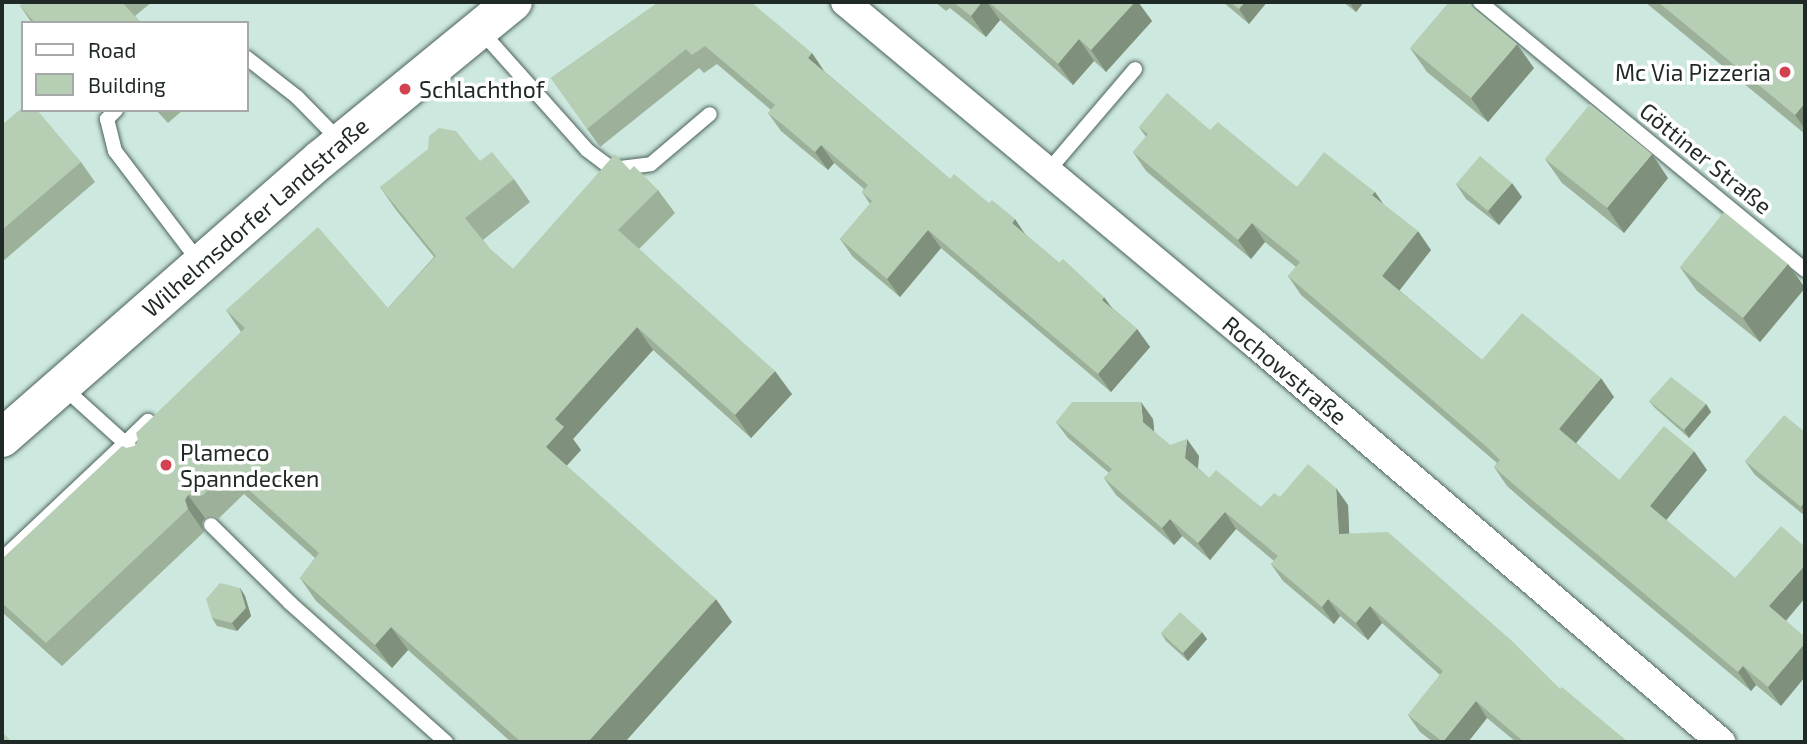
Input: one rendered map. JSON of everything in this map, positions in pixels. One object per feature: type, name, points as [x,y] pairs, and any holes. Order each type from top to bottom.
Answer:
[{"type":"main road","name":"Wilhelmsdorfer Landstraße","points":[[2,438],[341,142],[478,27],[513,2]]},
{"type":"street","name":"Rochowstraße","points":[[845,2],[1721,742]]},
{"type":"lane","name":"Göttiner Straße","points":[[1480,2],[1805,270]]},
{"type":"lane","points":[[478,27],[587,150],[612,169],[651,164],[710,114]]},
{"type":"lane","points":[[248,59],[297,97],[341,142]]},
{"type":"lane","points":[[1048,171],[1135,69]]},
{"type":"lane","points":[[114,112],[107,118],[115,151],[200,263]]},
{"type":"lane","points":[[62,386],[145,462]]},
{"type":"lane","points":[[2,559],[157,414]]},
{"type":"lane","points":[[211,526],[290,603],[446,742]]},
{"type":"building","points":[[25,2],[122,2],[139,21],[33,21],[20,6]]},
{"type":"building","points":[[659,2],[751,2],[812,53],[808,58],[950,179],[954,174],[989,203],[992,200],[1015,219],[1012,223],[1059,263],[1063,259],[1104,297],[1102,300],[1137,329],[1098,374],[928,230],[887,279],[840,239],[872,201],[862,192],[868,185],[821,145],[815,152],[768,113],[775,105],[705,46],[692,55],[686,49],[587,129],[551,78]]},
{"type":"building","points":[[953,2],[982,2],[971,16]]},
{"type":"building","points":[[989,2],[1135,2],[1091,50],[1079,39],[1058,64]]},
{"type":"building","points":[[1230,2],[1245,2],[1239,9]]},
{"type":"building","points":[[1449,2],[1466,2],[1517,44],[1471,98],[1410,48]]},
{"type":"building","points":[[1658,2],[1805,2],[1805,103],[1795,115]]},
{"type":"building","points":[[1167,93],[1210,130],[1218,122],[1297,187],[1324,152],[1375,192],[1372,195],[1418,231],[1382,276],[1482,360],[1522,313],[1601,378],[1559,429],[1619,480],[1664,426],[1694,451],[1650,506],[1735,578],[1781,526],[1805,547],[1805,565],[1769,606],[1805,637],[1805,643],[1768,687],[1743,666],[1738,672],[1494,467],[1500,460],[1488,448],[1288,276],[1300,262],[1252,223],[1238,240],[1133,152],[1148,134],[1139,127]]},
{"type":"building","points":[[1590,104],[1652,154],[1607,208],[1545,159]]},
{"type":"building","points":[[21,109],[21,112],[39,112],[81,162],[2,230],[2,125]]},
{"type":"building","points":[[439,128],[456,131],[480,161],[492,152],[514,179],[465,218],[490,249],[513,269],[615,154],[630,170],[634,166],[658,190],[618,230],[775,371],[735,415],[637,327],[555,419],[564,427],[546,447],[716,599],[588,742],[521,742],[391,627],[375,645],[300,578],[319,553],[228,471],[202,496],[197,492],[188,495],[185,500],[188,509],[46,643],[2,603],[2,559],[122,446],[135,446],[138,440],[136,433],[245,328],[226,310],[318,227],[388,308],[436,256],[380,187],[428,149],[429,136]]},
{"type":"building","points":[[1480,156],[1512,183],[1488,211],[1456,184]]},
{"type":"building","points":[[1724,212],[1788,264],[1743,318],[1680,267]]},
{"type":"building","points":[[1671,377],[1706,404],[1684,430],[1649,401]]},
{"type":"building","points":[[1072,402],[1141,402],[1143,422],[1170,445],[1187,439],[1185,458],[1209,478],[1216,470],[1261,507],[1274,493],[1280,497],[1308,464],[1336,488],[1339,534],[1388,532],[1512,641],[1560,689],[1562,687],[1628,742],[1524,742],[1476,701],[1443,742],[1408,715],[1443,671],[1370,606],[1356,623],[1328,599],[1322,607],[1271,564],[1278,556],[1225,512],[1198,543],[1170,519],[1162,528],[1104,478],[1112,469],[1056,422]]},
{"type":"building","points":[[1784,415],[1805,432],[1805,501],[1801,507],[1745,461]]},
{"type":"building","points":[[220,583],[240,588],[246,608],[232,623],[212,618],[206,599]]},
{"type":"building","points":[[1180,612],[1202,632],[1183,653],[1161,633]]},
{"type":"building","points":[[2,732],[12,742],[2,742]]},
{"type":"place","name":"Mc Via Pizzeria","points":[[1785,72]]},
{"type":"place","name":"Schlachthof","points":[[405,89]]},
{"type":"place","name":"Plameco Spanndecken","points":[[166,465]]}]
